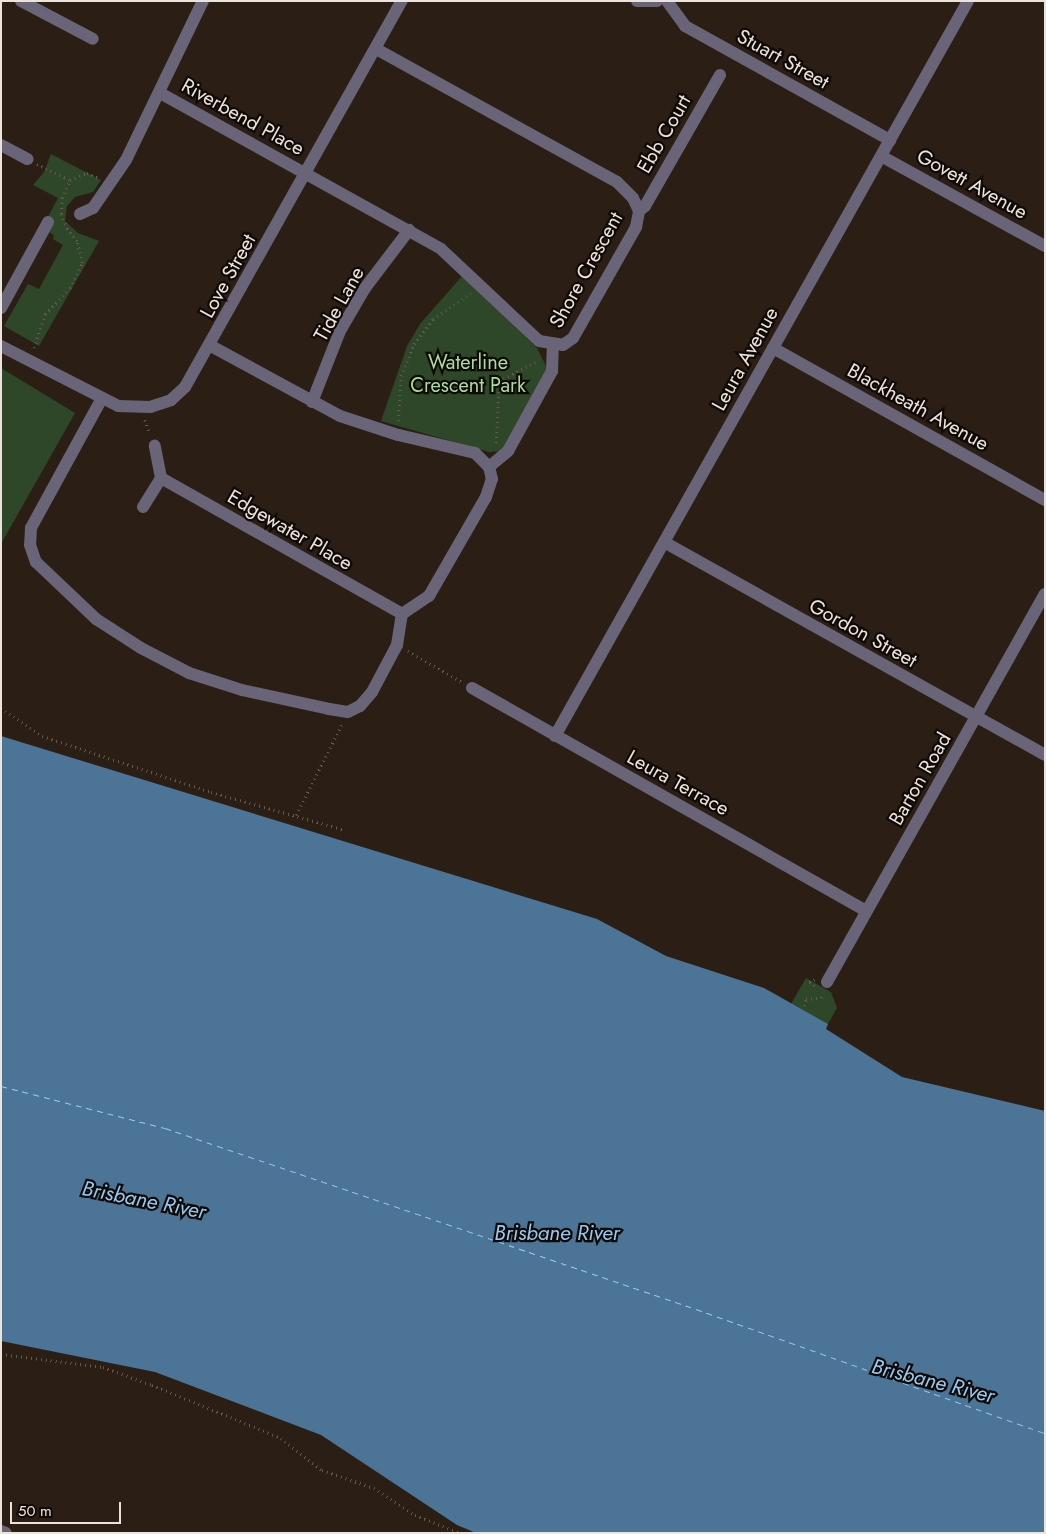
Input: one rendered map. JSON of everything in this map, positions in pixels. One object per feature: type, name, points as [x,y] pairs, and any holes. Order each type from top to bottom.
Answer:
[{"type":"street","points":[[21,1],[93,39]]},
{"type":"street","points":[[160,93],[203,1]]},
{"type":"street","name":"Love Street","points":[[1,346],[101,400],[141,409],[171,400],[185,388],[211,346],[402,1]]},
{"type":"street","points":[[637,1],[657,1]]},
{"type":"street","name":"Stuart Street","points":[[667,1],[685,26],[890,140]]},
{"type":"street","name":"Leura Avenue","points":[[555,736],[968,1]]},
{"type":"street","name":"Shore Crescent","points":[[306,174],[441,249],[539,341],[553,349],[563,346],[573,338],[636,227],[639,211],[633,198],[617,182],[376,49]]},
{"type":"street","name":"Ebb Court","points":[[639,211],[645,206],[720,75]]},
{"type":"street","name":"Riverbend Place","points":[[80,214],[93,208],[112,184],[160,93],[306,174]]},
{"type":"street","points":[[1,145],[27,159]]},
{"type":"street","name":"Govett Avenue","points":[[881,156],[1045,246]]},
{"type":"street","points":[[1,308],[48,222]]},
{"type":"street","name":"Tide Lane","points":[[312,402],[340,331],[365,288],[409,230]]},
{"type":"street","points":[[101,400],[31,528],[30,545],[36,562],[96,619],[141,648],[189,673],[242,690],[348,712],[360,706],[372,692],[397,644],[402,614],[429,596],[486,497],[492,479],[490,466],[475,453],[360,424],[312,402],[211,346]]},
{"type":"street","name":"Blackheath Avenue","points":[[773,348],[1045,500]]},
{"type":"street","points":[[490,466],[504,455],[552,372],[553,349]]},
{"type":"street","points":[[143,507],[160,478],[155,446]]},
{"type":"street","name":"Edgewater Place","points":[[160,478],[402,614]]},
{"type":"street","name":"Gordon Street","points":[[664,542],[1045,755]]},
{"type":"street","name":"Barton Road","points":[[825,987],[1045,594]]},
{"type":"street","name":"Leura Terrace","points":[[472,688],[866,911]]},
{"type":"street","points":[[1,1531],[6,1533]]},
{"type":"path","points":[[27,159],[70,180]]},
{"type":"path","points":[[29,361],[44,314],[70,288],[82,263],[77,242],[66,229],[60,214],[62,198],[70,180],[87,173],[112,184]]},
{"type":"path","points":[[48,222],[60,214],[80,214]]},
{"type":"path","points":[[398,435],[401,376],[414,344],[433,319],[480,286]]},
{"type":"path","points":[[504,455],[496,454],[499,381],[553,349]]},
{"type":"path","points":[[141,409],[155,446]]},
{"type":"path","points":[[397,644],[472,688]]},
{"type":"path","points":[[1,708],[42,736],[212,792],[344,830]]},
{"type":"path","points":[[296,815],[348,712]]},
{"type":"path","points":[[804,1006],[806,999],[820,998],[825,987]]},
{"type":"path","points":[[1,1354],[103,1367],[152,1385],[281,1438],[322,1470],[374,1488],[415,1516],[460,1533]]},
{"type":"green space","points":[[51,154],[101,180],[93,192],[75,197],[67,206],[65,221],[78,233],[99,241],[39,346],[4,326],[28,284],[39,289],[63,245],[53,239],[54,235],[42,228],[58,198],[33,185],[44,172]]},
{"type":"green space","name":"Waterline Crescent Park","points":[[462,276],[537,348],[548,370],[503,451],[489,452],[381,421],[407,346],[420,324]]},
{"type":"green space","points":[[1,368],[75,413],[1,544]]},
{"type":"green space","points":[[806,978],[831,992],[837,1008],[828,1024],[791,1004]]},
{"type":"water","name":"Brisbane River","points":[[1,736],[597,919],[666,956],[764,988],[828,1024],[826,1029],[902,1077],[1045,1111],[1045,1533],[476,1533],[457,1525],[321,1435],[155,1372],[1,1341]]},
{"type":"ferry route","points":[[1,1086],[165,1128],[696,1309],[1045,1433]]}]
